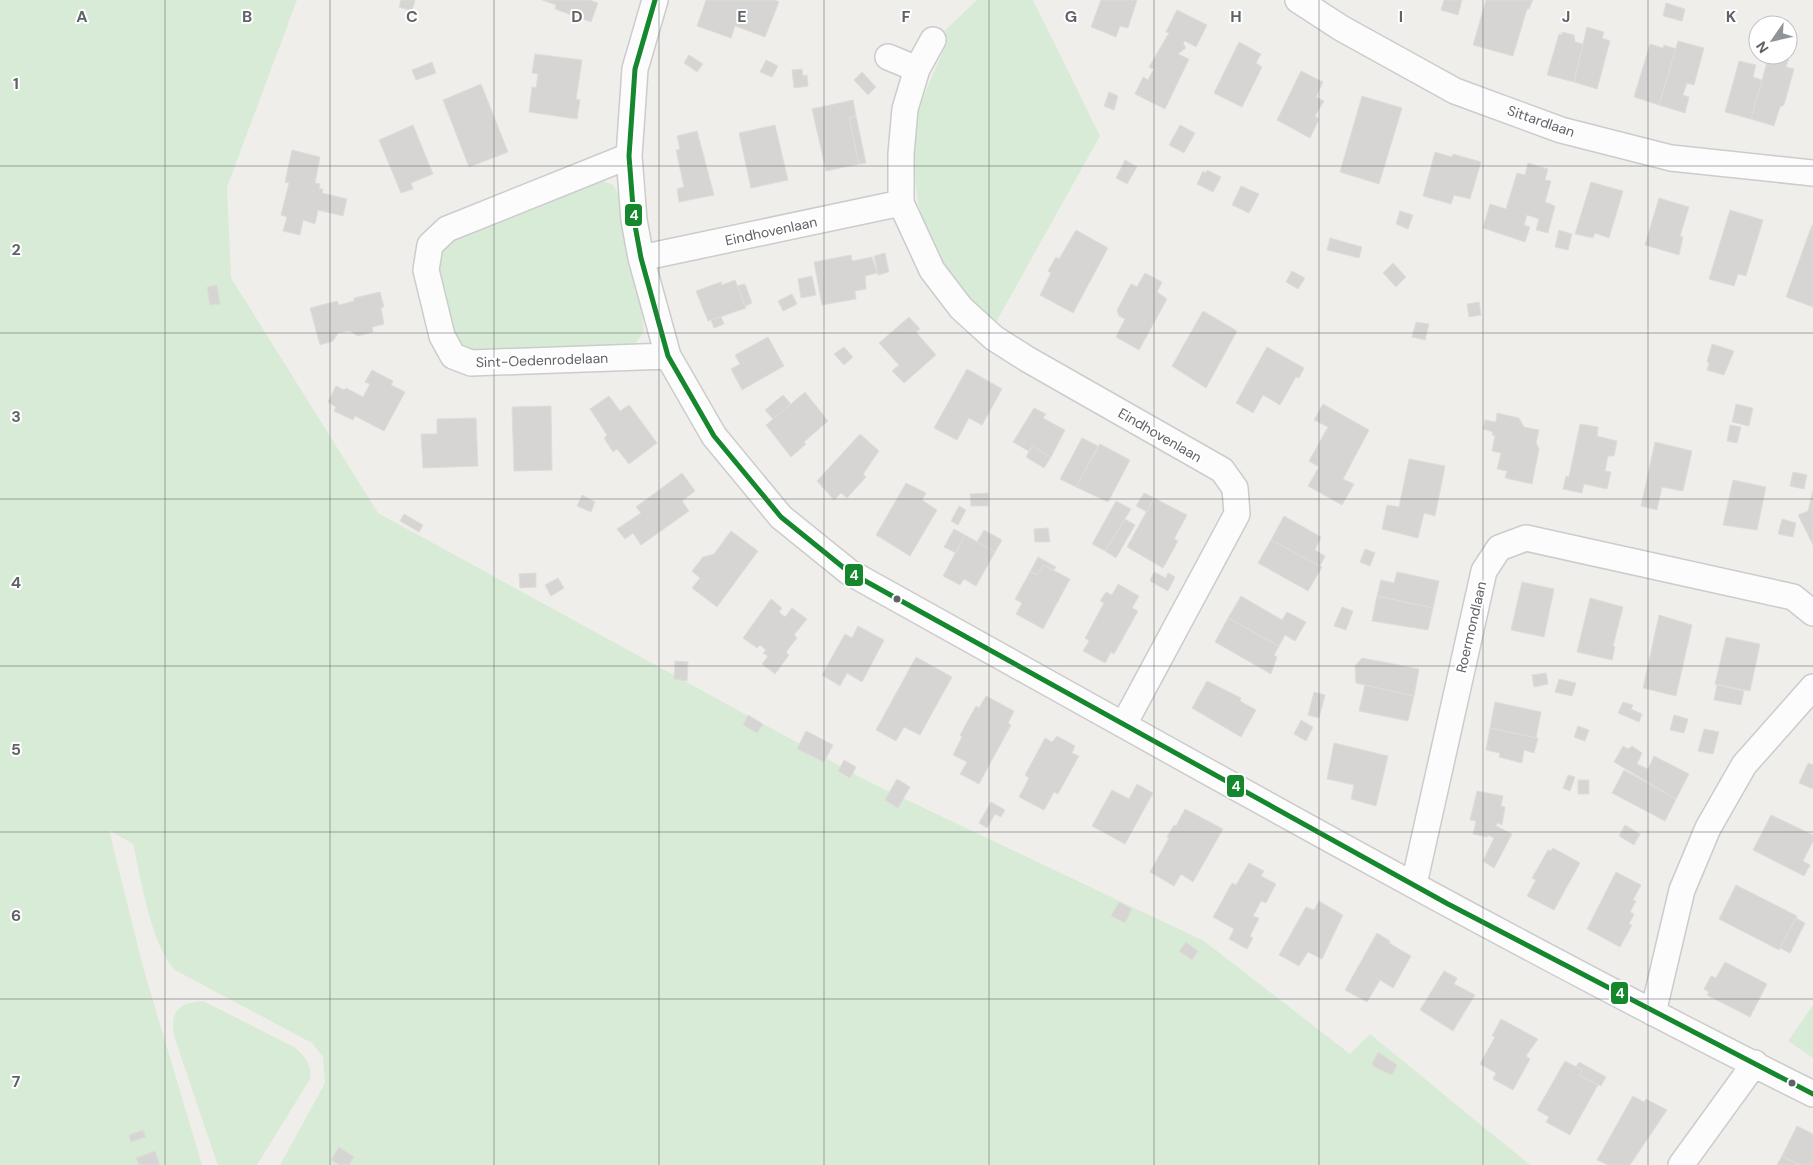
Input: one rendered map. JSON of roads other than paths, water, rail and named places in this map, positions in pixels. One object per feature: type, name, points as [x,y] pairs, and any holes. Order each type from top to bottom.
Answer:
[{"type":"street","points":[[655,0],[635,69],[630,156],[634,220],[641,258],[668,356],[714,436],[775,509],[849,572],[1414,884],[1653,1013],[1813,1094]]},
{"type":"street","name":"Sittardlaan","points":[[1298,0],[1341,28],[1455,91],[1561,130],[1671,158],[1811,166]]},
{"type":"street","name":"Eindhovenlaan","points":[[933,40],[917,69],[904,109],[901,154],[901,203],[932,270],[961,308],[994,338],[1027,360],[1222,470],[1235,488],[1237,514],[1124,724]]},
{"type":"street","points":[[888,57],[917,69]]},
{"type":"street","name":"Sint-Oedenrodelaan","points":[[630,156],[447,229],[430,245],[426,270],[442,336],[453,356],[471,363],[668,356]]},
{"type":"street","name":"Eindhovenlaan","points":[[641,258],[901,203]]},
{"type":"street","name":"Roermondlaan","points":[[1414,884],[1484,572],[1499,548],[1526,538],[1793,596],[1813,613]]},
{"type":"street","points":[[1653,1013],[1682,890],[1708,828],[1744,765],[1813,687]]},
{"type":"street","points":[[1681,1165],[1755,1063]]}]
